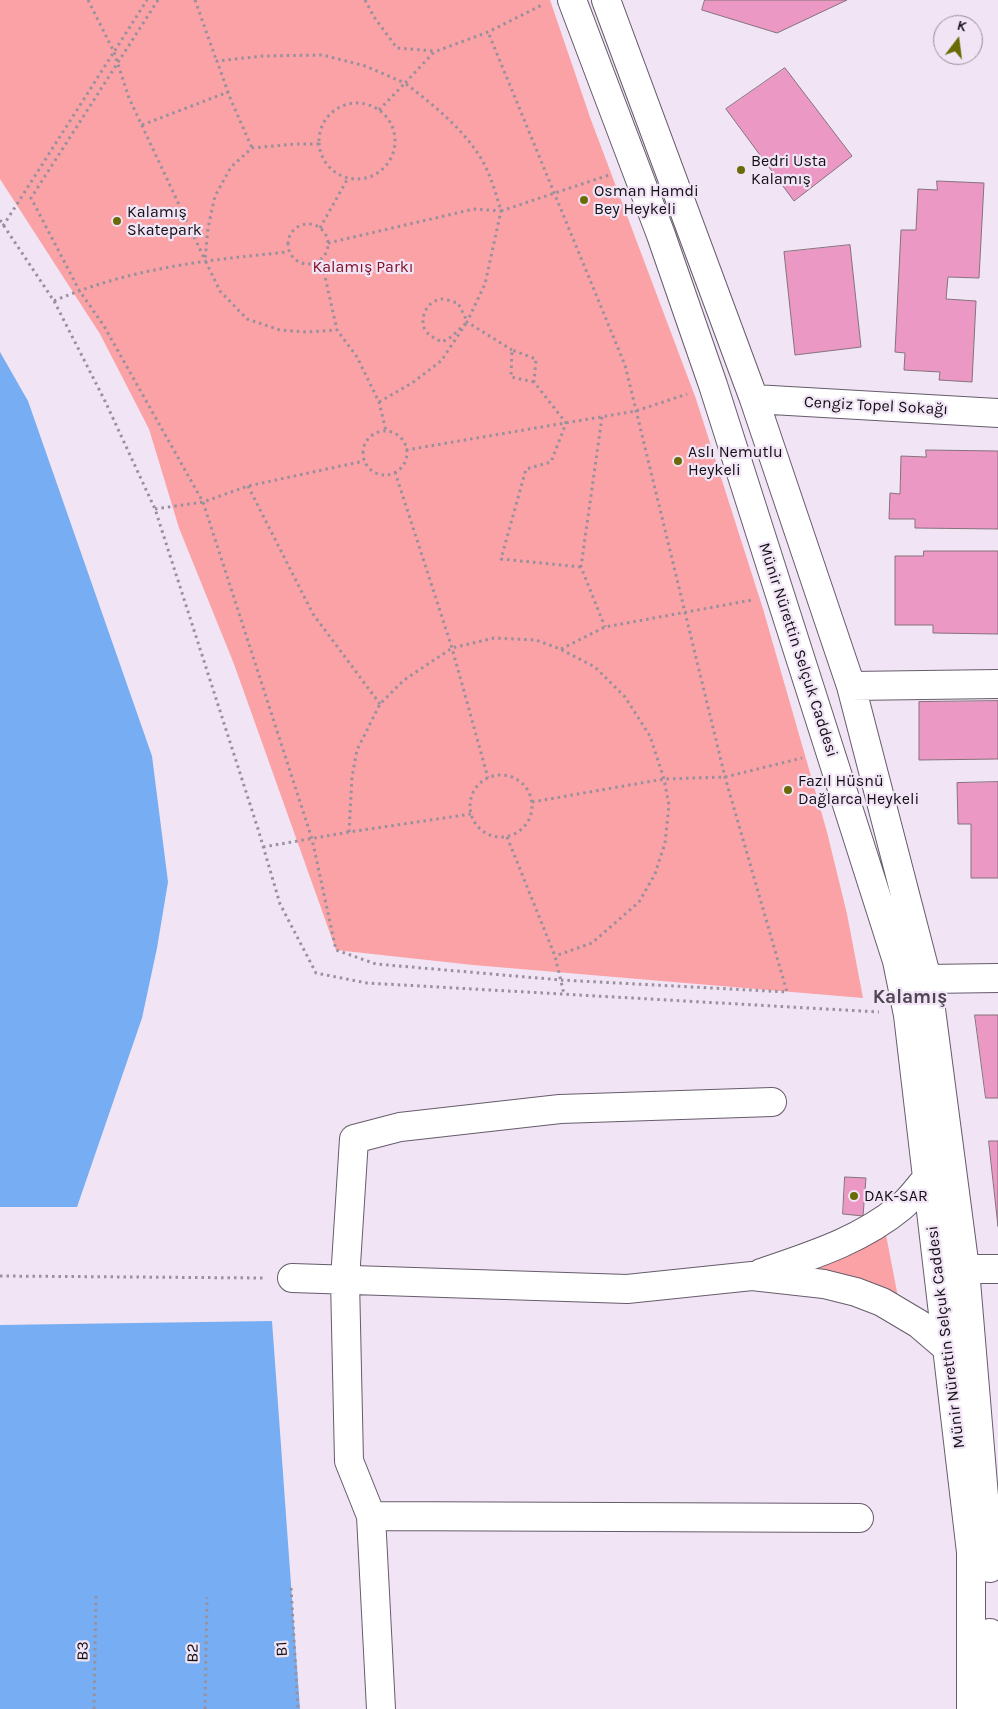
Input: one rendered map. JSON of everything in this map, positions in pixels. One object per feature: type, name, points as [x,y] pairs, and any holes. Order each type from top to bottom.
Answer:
[{"type":"street","name":"Münir Nürettin Selçuk Caddesi","points":[[606,0],[754,399],[851,686],[927,979],[965,1269],[994,1553],[991,1709]]},
{"type":"street","name":"Münir Nürettin Selçuk Caddesi","points":[[561,1],[635,166],[713,385],[897,961],[908,1015],[971,1552],[972,1709]]},
{"type":"street","name":"Cengiz Topel Sokağı","points":[[754,399],[998,413]]},
{"type":"street","points":[[851,686],[998,684]]},
{"type":"street","points":[[927,979],[998,978]]},
{"type":"street","points":[[381,1709],[371,1516],[349,1461],[345,1280],[354,1139],[400,1127],[560,1109],[772,1102]]},
{"type":"street","points":[[752,1276],[828,1250],[861,1234],[902,1206],[927,1178]]},
{"type":"street","points":[[965,1269],[998,1269]]},
{"type":"street","points":[[292,1278],[627,1289],[752,1276],[824,1284],[856,1292],[882,1302],[919,1324],[947,1348]]},
{"type":"street","points":[[371,1516],[859,1518]]},
{"type":"path","points":[[88,0],[114,52],[129,98],[220,291],[248,319],[280,330],[307,332],[337,330]]},
{"type":"path","points":[[3,226],[147,0]]},
{"type":"path","points":[[158,0],[119,64],[31,198],[79,290],[104,326],[203,502],[312,839],[336,950],[376,964],[561,980],[788,992],[725,777],[625,365],[488,32]]},
{"type":"path","points":[[195,0],[228,92],[252,148]]},
{"type":"path","points":[[365,0],[374,17],[397,48],[434,52]]},
{"type":"path","points":[[379,110],[434,52],[488,32],[561,1]]},
{"type":"path","points":[[228,92],[217,61],[262,56],[323,55],[364,66],[405,82],[439,109],[464,136],[482,160],[494,186],[501,211],[486,284],[467,322],[441,361],[412,383],[379,402]]},
{"type":"path","points":[[142,125],[228,92]]},
{"type":"path","points":[[356,104],[368,105],[379,110],[388,120],[393,131],[395,144],[391,157],[384,168],[373,175],[361,178],[348,178],[337,173],[321,155],[319,144],[320,131],[325,120],[333,112],[344,106],[356,104]]},
{"type":"path","points":[[205,260],[208,228],[215,196],[231,167],[252,148],[319,144]]},
{"type":"path","points":[[328,243],[474,209],[501,211],[635,166]]},
{"type":"path","points":[[320,228],[348,178]]},
{"type":"path","points":[[0,220],[54,301],[105,400],[154,509],[280,904],[316,972],[367,982],[908,1015]]},
{"type":"path","points":[[307,223],[314,224],[320,228],[327,237],[328,243],[328,249],[316,263],[303,264],[297,262],[288,252],[288,238],[295,227],[307,223]]},
{"type":"path","points":[[54,301],[79,290],[159,268],[205,260],[288,252]]},
{"type":"path","points":[[321,259],[337,330],[356,357],[379,402],[386,431]]},
{"type":"path","points":[[467,322],[451,337],[442,342],[429,335],[424,328],[426,310],[430,303],[442,299],[458,302],[467,322],[512,350],[536,359],[534,382]]},
{"type":"path","points":[[512,350],[511,377],[534,382],[566,423]]},
{"type":"path","points":[[406,450],[636,411],[713,385]]},
{"type":"path","points":[[602,417],[581,568],[605,627]]},
{"type":"path","points":[[566,423],[550,462],[526,469],[500,559],[581,568]]},
{"type":"path","points":[[386,431],[394,433],[400,438],[406,450],[404,463],[395,472],[388,474],[374,472],[364,461],[363,454],[367,441],[372,435],[386,431]]},
{"type":"path","points":[[154,509],[203,502],[248,486],[364,461]]},
{"type":"path","points":[[395,472],[452,648],[488,778]]},
{"type":"path","points":[[248,486],[313,614],[380,704]]},
{"type":"path","points":[[560,649],[605,627],[781,595]]},
{"type":"path","points":[[349,832],[352,777],[356,750],[380,704],[404,680],[452,648],[494,638],[536,640],[560,649],[595,667],[625,697],[650,736],[664,779],[668,805],[665,843],[655,874],[639,902],[592,944],[555,956]]},
{"type":"path","points":[[532,802],[664,779],[725,777],[830,751]]},
{"type":"path","points":[[507,775],[524,785],[530,793],[532,802],[530,817],[521,830],[507,836],[498,837],[481,830],[475,823],[470,805],[475,789],[488,778],[507,775]]},
{"type":"path","points":[[263,847],[471,814]]},
{"type":"path","points":[[507,836],[555,956],[564,994]]},
{"type":"path","points":[[0,1276],[292,1278]]},
{"type":"path","name":"B1","points":[[292,1588],[298,1709]]},
{"type":"path","name":"B3","points":[[94,1709],[96,1593]]},
{"type":"path","name":"B2","points":[[205,1709],[207,1597]]},
{"type":"green space","name":"Kalamış Parkı","points":[[0,0],[550,0],[591,120],[696,399],[763,609],[827,832],[847,914],[863,998],[473,965],[336,950],[234,664],[179,528],[149,429],[100,334],[0,179]]},
{"type":"green space","points":[[886,1235],[898,1297],[811,1271],[843,1257]]},
{"type":"water","points":[[0,352],[28,401],[152,756],[168,882],[157,948],[142,1018],[77,1207],[0,1207]]},
{"type":"water","points":[[272,1321],[300,1709],[0,1709],[0,1325]]},
{"type":"building","points":[[705,0],[847,0],[777,33],[702,10]]},
{"type":"building","points":[[785,68],[852,156],[794,201],[726,109]]},
{"type":"building","points":[[937,181],[984,183],[979,278],[948,277],[946,299],[976,301],[972,382],[939,380],[940,372],[904,370],[905,353],[895,352],[901,230],[916,230],[918,189],[937,190]]},
{"type":"building","points":[[850,245],[861,347],[795,355],[784,252]]},
{"type":"building","points":[[926,450],[998,451],[998,529],[915,528],[915,519],[889,519],[890,493],[900,494],[901,456],[926,457]]},
{"type":"building","points":[[924,551],[998,551],[998,634],[933,633],[933,625],[895,625],[895,556],[923,556]]},
{"type":"building","points":[[998,701],[998,759],[919,760],[919,702]]},
{"type":"building","points":[[998,782],[998,878],[971,878],[971,824],[958,824],[957,783]]},
{"type":"building","points":[[975,1015],[998,1015],[998,1098],[986,1098]]},
{"type":"building","points":[[989,1141],[998,1141],[998,1226]]},
{"type":"building","name":"DAK-SAR","points":[[845,1177],[866,1178],[863,1216],[843,1214]]},
{"type":"place","name":"Bedri Usta Kalamış","points":[[741,170]]},
{"type":"place","name":"Osman Hamdi Bey Heykeli","points":[[584,200]]},
{"type":"place","name":"Kalamış Skatepark","points":[[117,221]]},
{"type":"place","name":"Aslı Nemutlu Heykeli","points":[[678,461]]},
{"type":"place","name":"Fazıl Hüsnü Dağlarca Heykeli","points":[[788,790]]},
{"type":"place","name":"DAK-SAR","points":[[854,1196]]},
{"type":"district","name":"Kalamış","points":[[910,998]]}]
